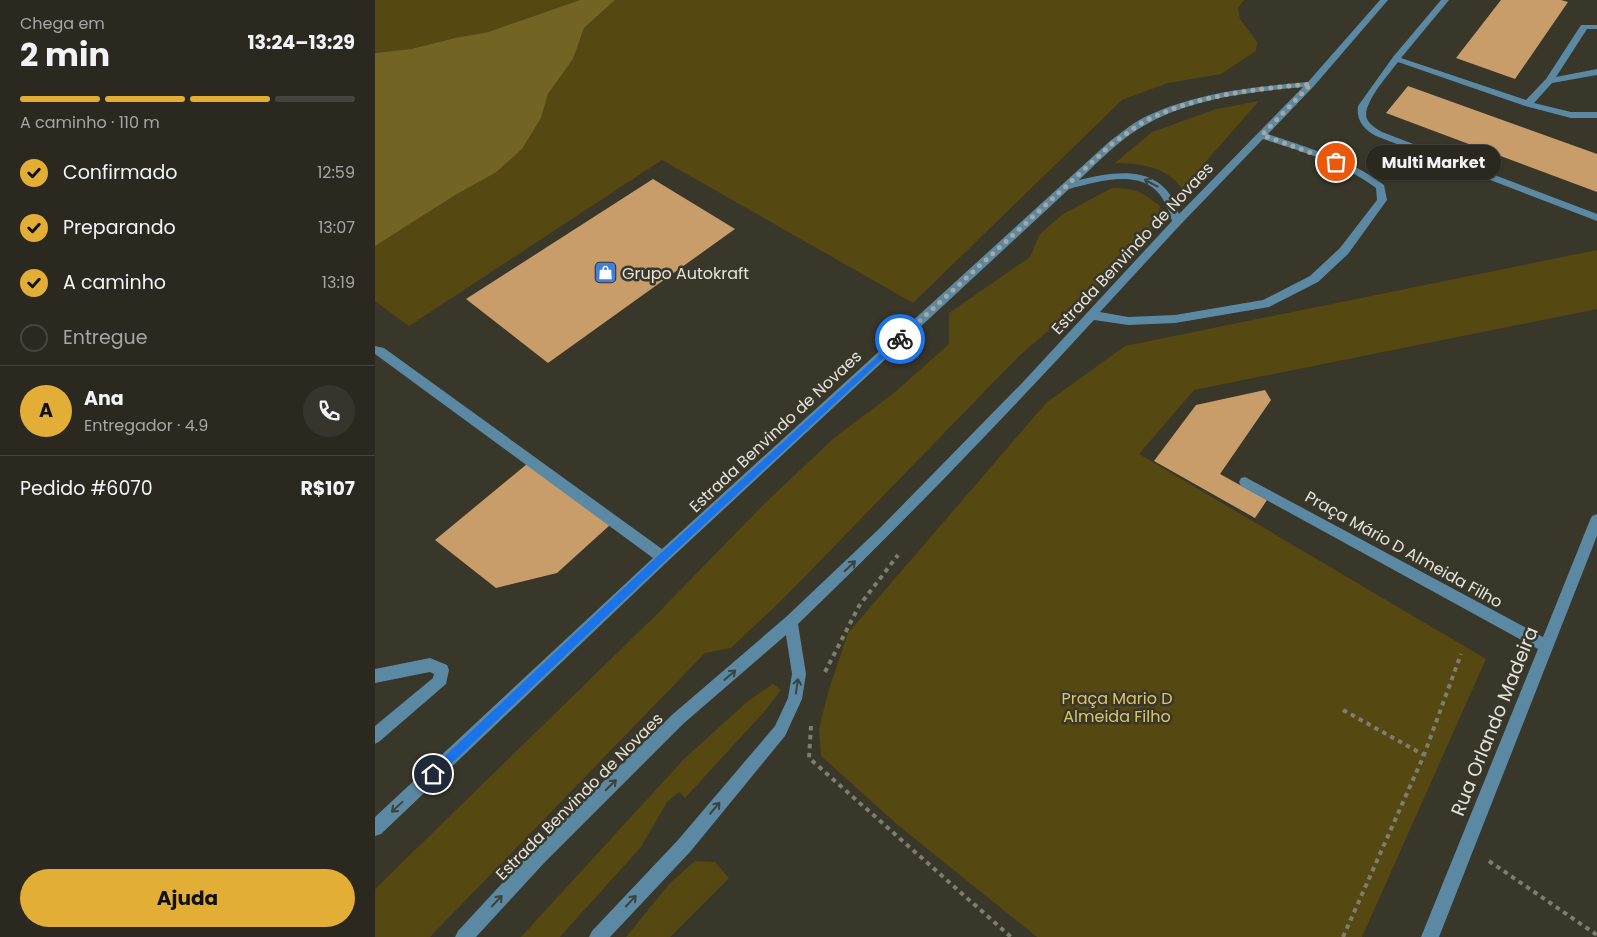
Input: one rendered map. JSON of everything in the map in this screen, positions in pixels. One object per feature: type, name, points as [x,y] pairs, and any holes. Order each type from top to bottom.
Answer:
[{"type":"street","name":"Estrada Benvindo de Novaes","points":[[463,937],[539,856],[678,719],[791,622],[886,531],[1177,222],[1311,84],[1383,0]]},
{"type":"street","points":[[1445,0],[1396,59],[1362,106],[1361,113],[1368,128],[1379,134],[1597,218]]},
{"type":"street","points":[[1529,104],[1549,81],[1584,27],[1597,27]]},
{"type":"street","points":[[1396,59],[1529,104],[1571,115],[1597,115]]},
{"type":"street","points":[[1549,81],[1597,72]]},
{"type":"street","name":"Estrada Benvindo de Novaes","points":[[375,828],[663,557],[1113,143],[1145,122],[1175,109],[1227,94],[1311,84]]},
{"type":"street","points":[[1091,315],[1128,321],[1175,319],[1265,304],[1314,279],[1344,252],[1382,200],[1381,187],[1371,178],[1355,169],[1262,135]]},
{"type":"street","points":[[1065,187],[1110,175],[1126,175],[1146,180],[1160,188],[1170,201],[1177,222]]},
{"type":"street","points":[[375,350],[380,351],[663,557]]},
{"type":"street","name":"Praça Mário D Almeida Filho","points":[[1245,482],[1546,646]]},
{"type":"street","name":"Rua Orlando Madeira","points":[[1430,937],[1597,520]]},
{"type":"street","points":[[598,937],[684,846],[780,731],[795,699],[799,674],[791,622]]},
{"type":"street","points":[[375,676],[430,665],[442,670],[441,679],[437,683],[375,736]]},
{"type":"path","points":[[821,681],[859,606],[901,551]]},
{"type":"path","points":[[1343,937],[1424,755],[1461,654]]},
{"type":"path","points":[[1343,710],[1424,755]]},
{"type":"path","points":[[811,724],[809,758],[1011,937]]},
{"type":"path","points":[[1466,845],[1597,935]]},
{"type":"green space","points":[[375,0],[580,0],[488,32],[411,49],[375,53]]},
{"type":"green space","points":[[615,0],[1244,0],[1238,8],[1240,19],[1257,42],[1256,51],[1221,74],[1168,83],[1122,100],[913,303],[662,160],[409,326],[375,301],[375,246],[457,194],[495,173],[541,118],[548,94],[573,59],[584,28]]},
{"type":"green space","points":[[1259,101],[1182,189],[1161,171],[1143,165],[1115,163],[1152,132],[1216,109]]},
{"type":"green space","points":[[1112,188],[1137,191],[1160,206],[1157,223],[1130,260],[1019,356],[785,597],[731,648],[705,653],[430,937],[375,937],[375,889],[656,615],[764,504],[834,438],[895,392],[949,344],[949,313],[1030,257],[1040,234],[1063,214]]},
{"type":"green space","name":"Praça Mario D Almeida Filho","points":[[1597,250],[1597,309],[1194,390],[1139,454],[1486,659],[1362,937],[1037,937],[899,826],[821,756],[819,729],[829,689],[848,633],[1046,403],[1125,346]]},
{"type":"green space","points":[[773,684],[781,690],[764,712],[685,798],[679,792],[667,802],[641,847],[560,937],[521,937],[684,759],[748,701]]},
{"type":"green space","points":[[695,861],[715,862],[729,878],[670,937],[626,937],[669,884]]},
{"type":"shaded area","points":[[580,0],[615,0],[584,28],[573,59],[548,94],[541,118],[522,149],[495,173],[457,194],[375,246],[375,53],[411,49],[488,32]]},
{"type":"building","points":[[1501,0],[1561,0],[1568,2],[1515,79],[1456,58]]},
{"type":"building","points":[[1408,86],[1597,154],[1597,192],[1386,113]]},
{"type":"building","points":[[653,179],[735,229],[548,363],[466,299]]},
{"type":"building","points":[[1265,390],[1271,400],[1220,474],[1267,500],[1255,518],[1154,461],[1196,405]]},
{"type":"building","points":[[527,464],[610,525],[557,573],[496,588],[435,540]]},
{"type":"way so far","points":[[900,339],[1113,143],[1145,122],[1182,106],[1227,94],[1311,84],[1262,135],[1336,162]]},
{"type":"place","name":"Multi Market","points":[[1336,162]]},
{"type":"place","name":"Grupo Autokraft","points":[[606,273]]},
{"type":"route","points":[[433,774],[663,557],[900,339]]}]
